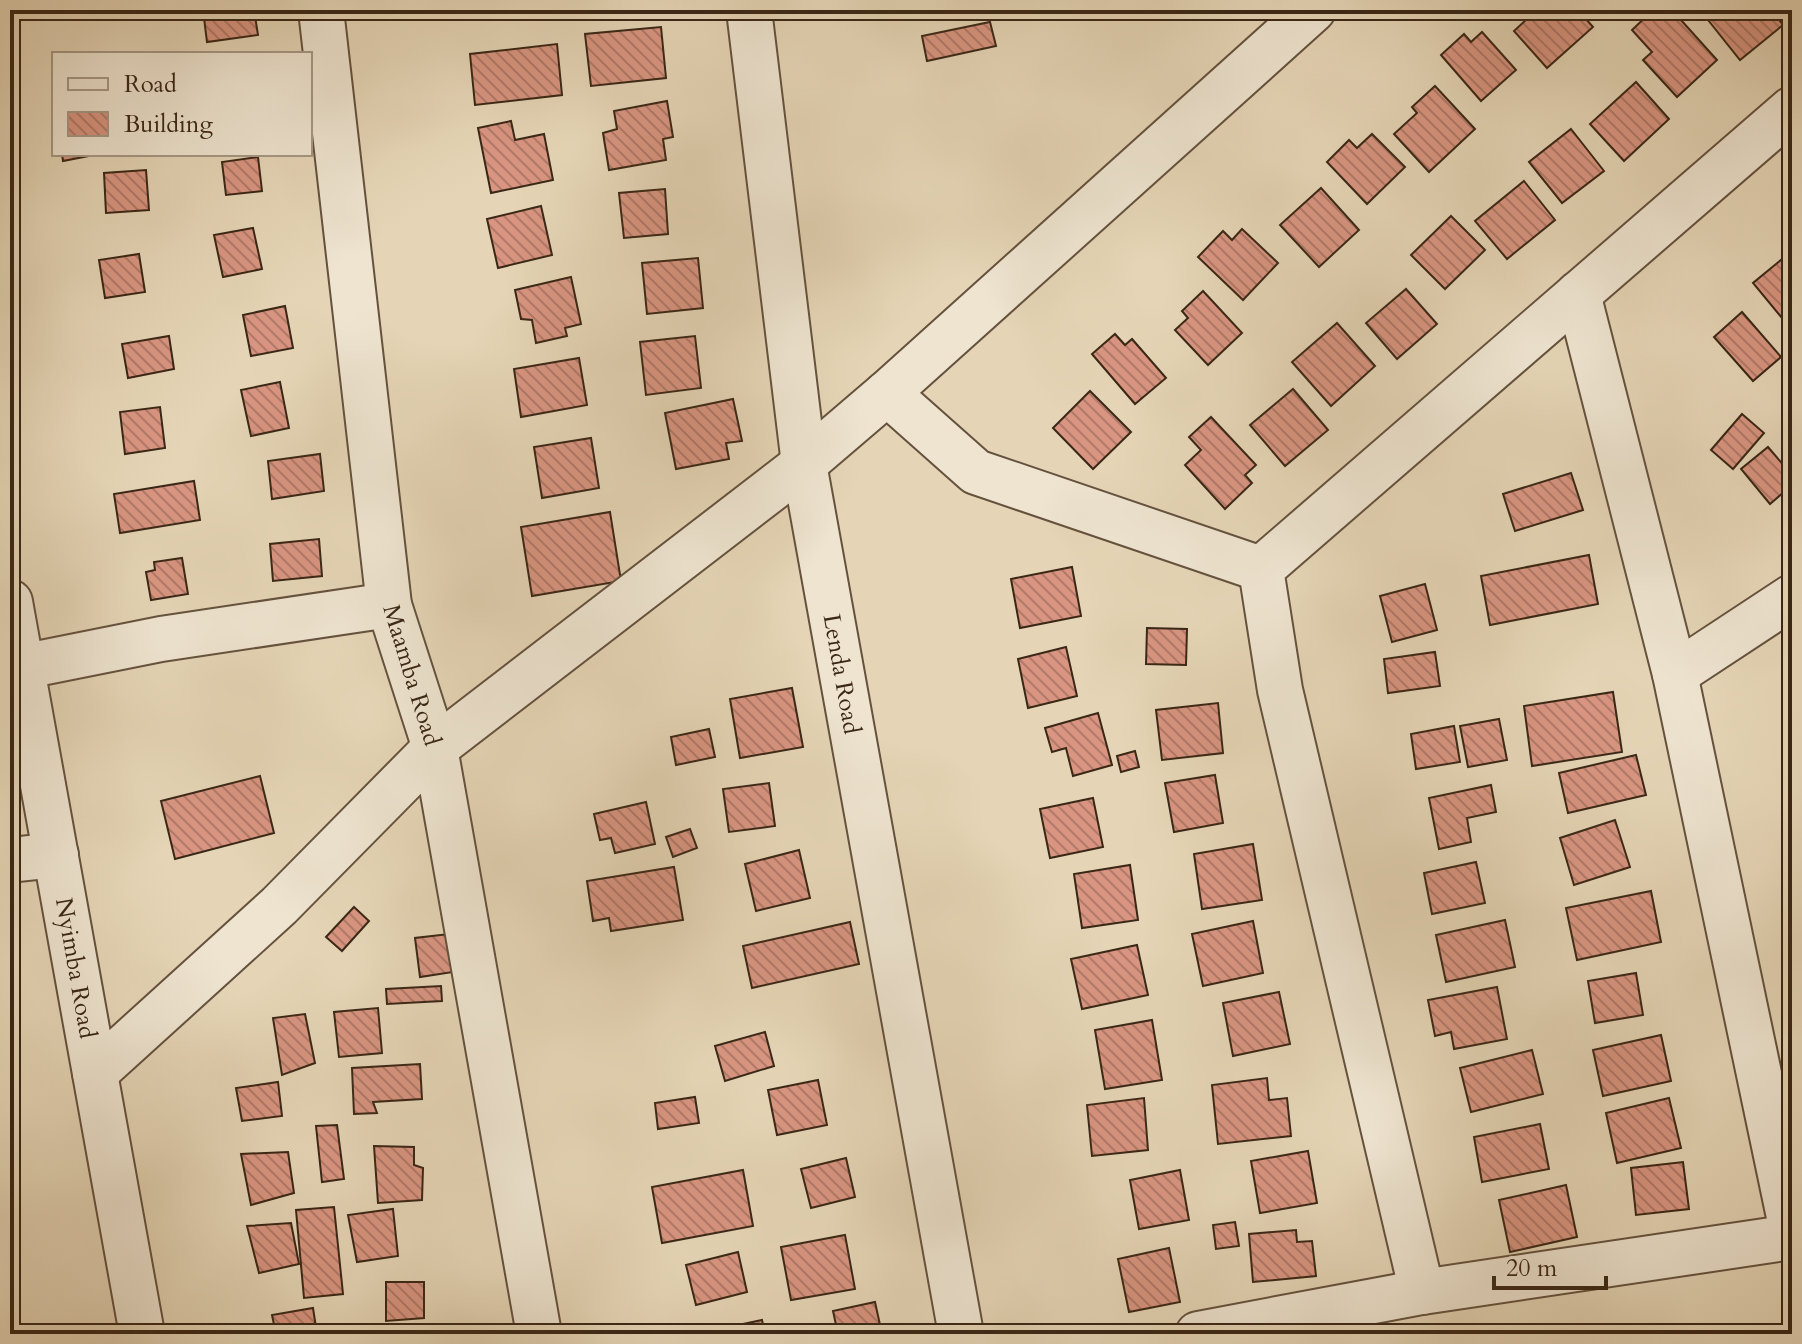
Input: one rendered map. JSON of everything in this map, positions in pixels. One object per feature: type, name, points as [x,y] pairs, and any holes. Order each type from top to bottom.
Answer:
[{"type":"street","name":"Maamba Road","points":[[321,10],[389,605],[435,748],[539,1334]]},
{"type":"street","name":"Lenda Road","points":[[749,10],[804,464],[961,1334]]},
{"type":"street","points":[[95,1073],[279,906],[435,748],[804,464],[1313,10]]},
{"type":"street","points":[[1261,569],[1792,109]]},
{"type":"street","points":[[1578,294],[1675,674],[1792,1231]]},
{"type":"street","points":[[887,393],[976,472],[1261,569]]},
{"type":"street","points":[[1261,569],[1280,690],[1422,1292]]},
{"type":"street","points":[[1675,674],[1792,597]]},
{"type":"street","name":"Nyimba Road","points":[[10,602],[142,1334]]},
{"type":"street","points":[[21,667],[161,639],[389,605]]},
{"type":"street","points":[[10,860],[56,855]]},
{"type":"street","points":[[1198,1334],[1422,1292],[1792,1237]]},
{"type":"building","points":[[203,10],[254,10],[258,35],[207,42]]},
{"type":"building","points":[[1520,10],[1578,10],[1593,27],[1547,68],[1514,31],[1528,18]]},
{"type":"building","points":[[1653,10],[1672,10],[1717,60],[1677,97],[1643,60],[1652,52],[1632,30]]},
{"type":"building","points":[[1720,10],[1771,10],[1783,25],[1740,60],[1708,20]]},
{"type":"building","points":[[990,22],[996,46],[927,61],[922,36]]},
{"type":"building","points":[[661,27],[666,78],[591,86],[585,34]]},
{"type":"building","points":[[1482,32],[1516,70],[1481,101],[1441,55],[1464,34],[1471,42]]},
{"type":"building","points":[[557,44],[562,95],[475,105],[470,54]]},
{"type":"building","points":[[1636,82],[1669,119],[1624,161],[1590,124]]},
{"type":"building","points":[[1435,86],[1475,129],[1429,172],[1394,134],[1417,113],[1412,107]]},
{"type":"building","points":[[667,101],[673,137],[663,139],[666,160],[609,170],[603,133],[617,129],[614,111]]},
{"type":"building","points":[[511,121],[515,140],[544,134],[553,180],[491,193],[478,128]]},
{"type":"building","points":[[1571,129],[1604,171],[1562,203],[1529,162]]},
{"type":"building","points":[[1372,134],[1405,167],[1367,204],[1327,162],[1349,140],[1357,148]]},
{"type":"building","points":[[62,156],[89,156],[63,161]]},
{"type":"building","points":[[258,157],[262,191],[226,195],[222,162]]},
{"type":"building","points":[[146,170],[149,210],[106,213],[104,173]]},
{"type":"building","points":[[1524,181],[1555,220],[1507,259],[1475,221]]},
{"type":"building","points":[[1321,188],[1359,230],[1319,267],[1280,225]]},
{"type":"building","points":[[665,189],[668,234],[624,238],[619,193]]},
{"type":"building","points":[[541,206],[552,255],[498,268],[487,219]]},
{"type":"building","points":[[1451,216],[1485,250],[1445,289],[1411,255]]},
{"type":"building","points":[[253,228],[262,269],[223,277],[214,235]]},
{"type":"building","points":[[1242,229],[1278,263],[1243,300],[1198,257],[1223,231],[1232,240]]},
{"type":"building","points":[[139,254],[145,292],[105,298],[99,260]]},
{"type":"building","points":[[1787,255],[1792,260],[1792,320],[1787,324],[1753,283]]},
{"type":"building","points":[[698,258],[703,308],[647,314],[642,263]]},
{"type":"building","points":[[571,277],[581,324],[565,328],[567,336],[536,343],[532,320],[521,319],[515,290]]},
{"type":"building","points":[[1406,289],[1437,324],[1397,359],[1366,323]]},
{"type":"building","points":[[1203,291],[1242,333],[1208,365],[1175,330],[1188,318],[1182,311]]},
{"type":"building","points":[[285,306],[293,348],[251,356],[243,315]]},
{"type":"building","points":[[1742,312],[1781,357],[1753,381],[1714,337]]},
{"type":"building","points":[[1337,323],[1375,366],[1331,406],[1292,362]]},
{"type":"building","points":[[1115,334],[1125,345],[1132,339],[1166,378],[1135,404],[1092,354]]},
{"type":"building","points":[[169,336],[174,369],[128,378],[122,344]]},
{"type":"building","points":[[695,336],[701,388],[646,395],[640,342]]},
{"type":"building","points":[[579,358],[587,405],[521,417],[514,369]]},
{"type":"building","points":[[280,382],[289,428],[251,436],[241,390]]},
{"type":"building","points":[[1293,389],[1328,430],[1285,466],[1250,425]]},
{"type":"building","points":[[1090,391],[1131,432],[1093,469],[1053,428]]},
{"type":"building","points":[[733,399],[742,441],[726,443],[729,459],[676,469],[665,413]]},
{"type":"building","points":[[160,407],[165,448],[125,454],[120,412]]},
{"type":"building","points":[[1742,414],[1764,433],[1733,469],[1711,450]]},
{"type":"building","points":[[1211,417],[1256,465],[1245,475],[1252,483],[1225,509],[1185,465],[1201,450],[1189,437]]},
{"type":"building","points":[[591,438],[599,488],[542,498],[534,447]]},
{"type":"building","points":[[1768,447],[1792,475],[1792,485],[1770,504],[1741,469]]},
{"type":"building","points":[[320,454],[324,491],[272,499],[268,461]]},
{"type":"building","points":[[1571,473],[1583,510],[1515,531],[1503,494]]},
{"type":"building","points":[[194,481],[200,520],[120,533],[114,494]]},
{"type":"building","points":[[610,512],[621,581],[532,596],[521,527]]},
{"type":"building","points":[[319,539],[322,576],[273,581],[270,544]]},
{"type":"building","points":[[1589,555],[1598,604],[1490,625],[1481,576]]},
{"type":"building","points":[[182,558],[188,594],[151,600],[146,572],[155,570],[154,562]]},
{"type":"building","points":[[1072,567],[1081,616],[1020,628],[1011,579]]},
{"type":"building","points":[[1425,584],[1437,630],[1392,642],[1380,596]]},
{"type":"building","points":[[1147,628],[1187,629],[1186,665],[1146,664]]},
{"type":"building","points":[[1066,647],[1077,696],[1028,708],[1018,659]]},
{"type":"building","points":[[1435,652],[1440,686],[1388,693],[1384,659]]},
{"type":"building","points":[[792,688],[803,747],[740,758],[730,699]]},
{"type":"building","points":[[1613,692],[1622,752],[1532,766],[1524,706]]},
{"type":"building","points":[[1218,703],[1223,753],[1162,760],[1156,710]]},
{"type":"building","points":[[1098,713],[1112,765],[1073,776],[1066,748],[1052,752],[1045,728]]},
{"type":"building","points":[[1499,719],[1507,760],[1468,767],[1460,726]]},
{"type":"building","points":[[1454,726],[1460,762],[1416,769],[1411,734]]},
{"type":"building","points":[[709,729],[715,757],[676,765],[671,737]]},
{"type":"building","points":[[1135,751],[1139,767],[1121,772],[1117,756]]},
{"type":"building","points":[[1636,755],[1646,795],[1568,813],[1559,773]]},
{"type":"building","points":[[1215,775],[1223,823],[1174,832],[1165,783]]},
{"type":"building","points":[[260,776],[274,833],[175,859],[161,801]]},
{"type":"building","points":[[769,783],[775,826],[729,832],[723,789]]},
{"type":"building","points":[[1491,785],[1496,812],[1467,818],[1471,842],[1439,849],[1429,798]]},
{"type":"building","points":[[1093,798],[1103,847],[1050,858],[1040,809]]},
{"type":"building","points":[[646,802],[655,844],[615,853],[611,838],[600,840],[594,814]]},
{"type":"building","points":[[1615,820],[1630,867],[1574,885],[1560,838]]},
{"type":"building","points":[[690,829],[697,848],[673,857],[666,837]]},
{"type":"building","points":[[1253,844],[1262,900],[1202,909],[1194,854]]},
{"type":"building","points":[[799,850],[810,898],[756,911],[745,864]]},
{"type":"building","points":[[1476,862],[1485,903],[1432,914],[1424,873]]},
{"type":"building","points":[[1130,865],[1138,920],[1082,928],[1074,874]]},
{"type":"building","points":[[674,867],[683,920],[611,931],[609,918],[593,921],[587,881]]},
{"type":"building","points":[[1651,891],[1661,942],[1577,960],[1566,908]]},
{"type":"building","points":[[354,907],[369,921],[342,951],[326,937]]},
{"type":"building","points":[[1505,920],[1515,967],[1446,982],[1436,935]]},
{"type":"building","points":[[1253,921],[1263,973],[1203,986],[1192,934]]},
{"type":"building","points":[[850,922],[859,964],[752,988],[743,946]]},
{"type":"building","points":[[449,934],[453,972],[420,977],[415,938]]},
{"type":"building","points":[[1137,945],[1148,995],[1082,1009],[1071,959]]},
{"type":"building","points":[[1636,973],[1643,1015],[1595,1023],[1588,981]]},
{"type":"building","points":[[441,986],[442,1001],[387,1004],[386,989]]},
{"type":"building","points":[[1497,987],[1507,1039],[1454,1049],[1451,1032],[1435,1036],[1428,1000]]},
{"type":"building","points":[[1279,992],[1290,1044],[1233,1056],[1223,1003]]},
{"type":"building","points":[[378,1008],[382,1053],[339,1057],[334,1012]]},
{"type":"building","points":[[305,1014],[315,1063],[282,1075],[273,1018]]},
{"type":"building","points":[[1152,1020],[1162,1080],[1105,1089],[1095,1030]]},
{"type":"building","points":[[765,1032],[774,1066],[725,1081],[715,1046]]},
{"type":"building","points":[[1661,1035],[1671,1081],[1603,1096],[1593,1050]]},
{"type":"building","points":[[1532,1050],[1543,1094],[1471,1112],[1460,1068]]},
{"type":"building","points":[[420,1064],[422,1099],[373,1102],[377,1113],[354,1114],[352,1068]]},
{"type":"building","points":[[1267,1078],[1269,1100],[1287,1098],[1291,1136],[1218,1144],[1212,1085]]},
{"type":"building","points":[[818,1080],[827,1125],[777,1135],[768,1090]]},
{"type":"building","points":[[278,1082],[282,1116],[242,1121],[236,1088]]},
{"type":"building","points":[[695,1097],[699,1123],[658,1129],[655,1103]]},
{"type":"building","points":[[1144,1098],[1148,1150],[1092,1156],[1087,1105]]},
{"type":"building","points":[[1669,1098],[1681,1148],[1617,1163],[1606,1113]]},
{"type":"building","points":[[1540,1124],[1549,1169],[1482,1182],[1474,1137]]},
{"type":"building","points":[[337,1125],[344,1179],[322,1182],[316,1126]]},
{"type":"building","points":[[374,1146],[414,1147],[414,1165],[423,1168],[422,1200],[378,1203]]},
{"type":"building","points":[[1308,1151],[1317,1203],[1260,1213],[1251,1161]]},
{"type":"building","points":[[288,1152],[294,1193],[251,1205],[241,1154]]},
{"type":"building","points":[[846,1158],[855,1197],[811,1208],[801,1169]]},
{"type":"building","points":[[1683,1162],[1689,1209],[1636,1215],[1631,1168]]},
{"type":"building","points":[[743,1170],[753,1226],[662,1243],[652,1187]]},
{"type":"building","points":[[1180,1170],[1189,1220],[1139,1229],[1130,1180]]},
{"type":"building","points":[[1566,1185],[1577,1237],[1510,1252],[1499,1200]]},
{"type":"building","points":[[334,1207],[343,1294],[304,1298],[296,1210]]},
{"type":"building","points":[[393,1209],[398,1256],[357,1262],[348,1215]]},
{"type":"building","points":[[1235,1222],[1239,1246],[1216,1249],[1213,1225]]},
{"type":"building","points":[[291,1223],[299,1264],[259,1273],[247,1226]]},
{"type":"building","points":[[1296,1230],[1297,1242],[1312,1241],[1316,1276],[1253,1282],[1249,1234]]},
{"type":"building","points":[[845,1235],[855,1289],[791,1300],[781,1247]]},
{"type":"building","points":[[1169,1248],[1180,1302],[1129,1312],[1118,1259]]},
{"type":"building","points":[[738,1252],[747,1292],[696,1305],[686,1265]]},
{"type":"building","points":[[386,1282],[424,1282],[424,1318],[386,1321]]},
{"type":"building","points":[[875,1302],[882,1334],[838,1334],[833,1311]]},
{"type":"building","points":[[313,1308],[317,1334],[276,1334],[272,1315]]},
{"type":"building","points":[[762,1320],[765,1334],[711,1334],[710,1331]]}]
